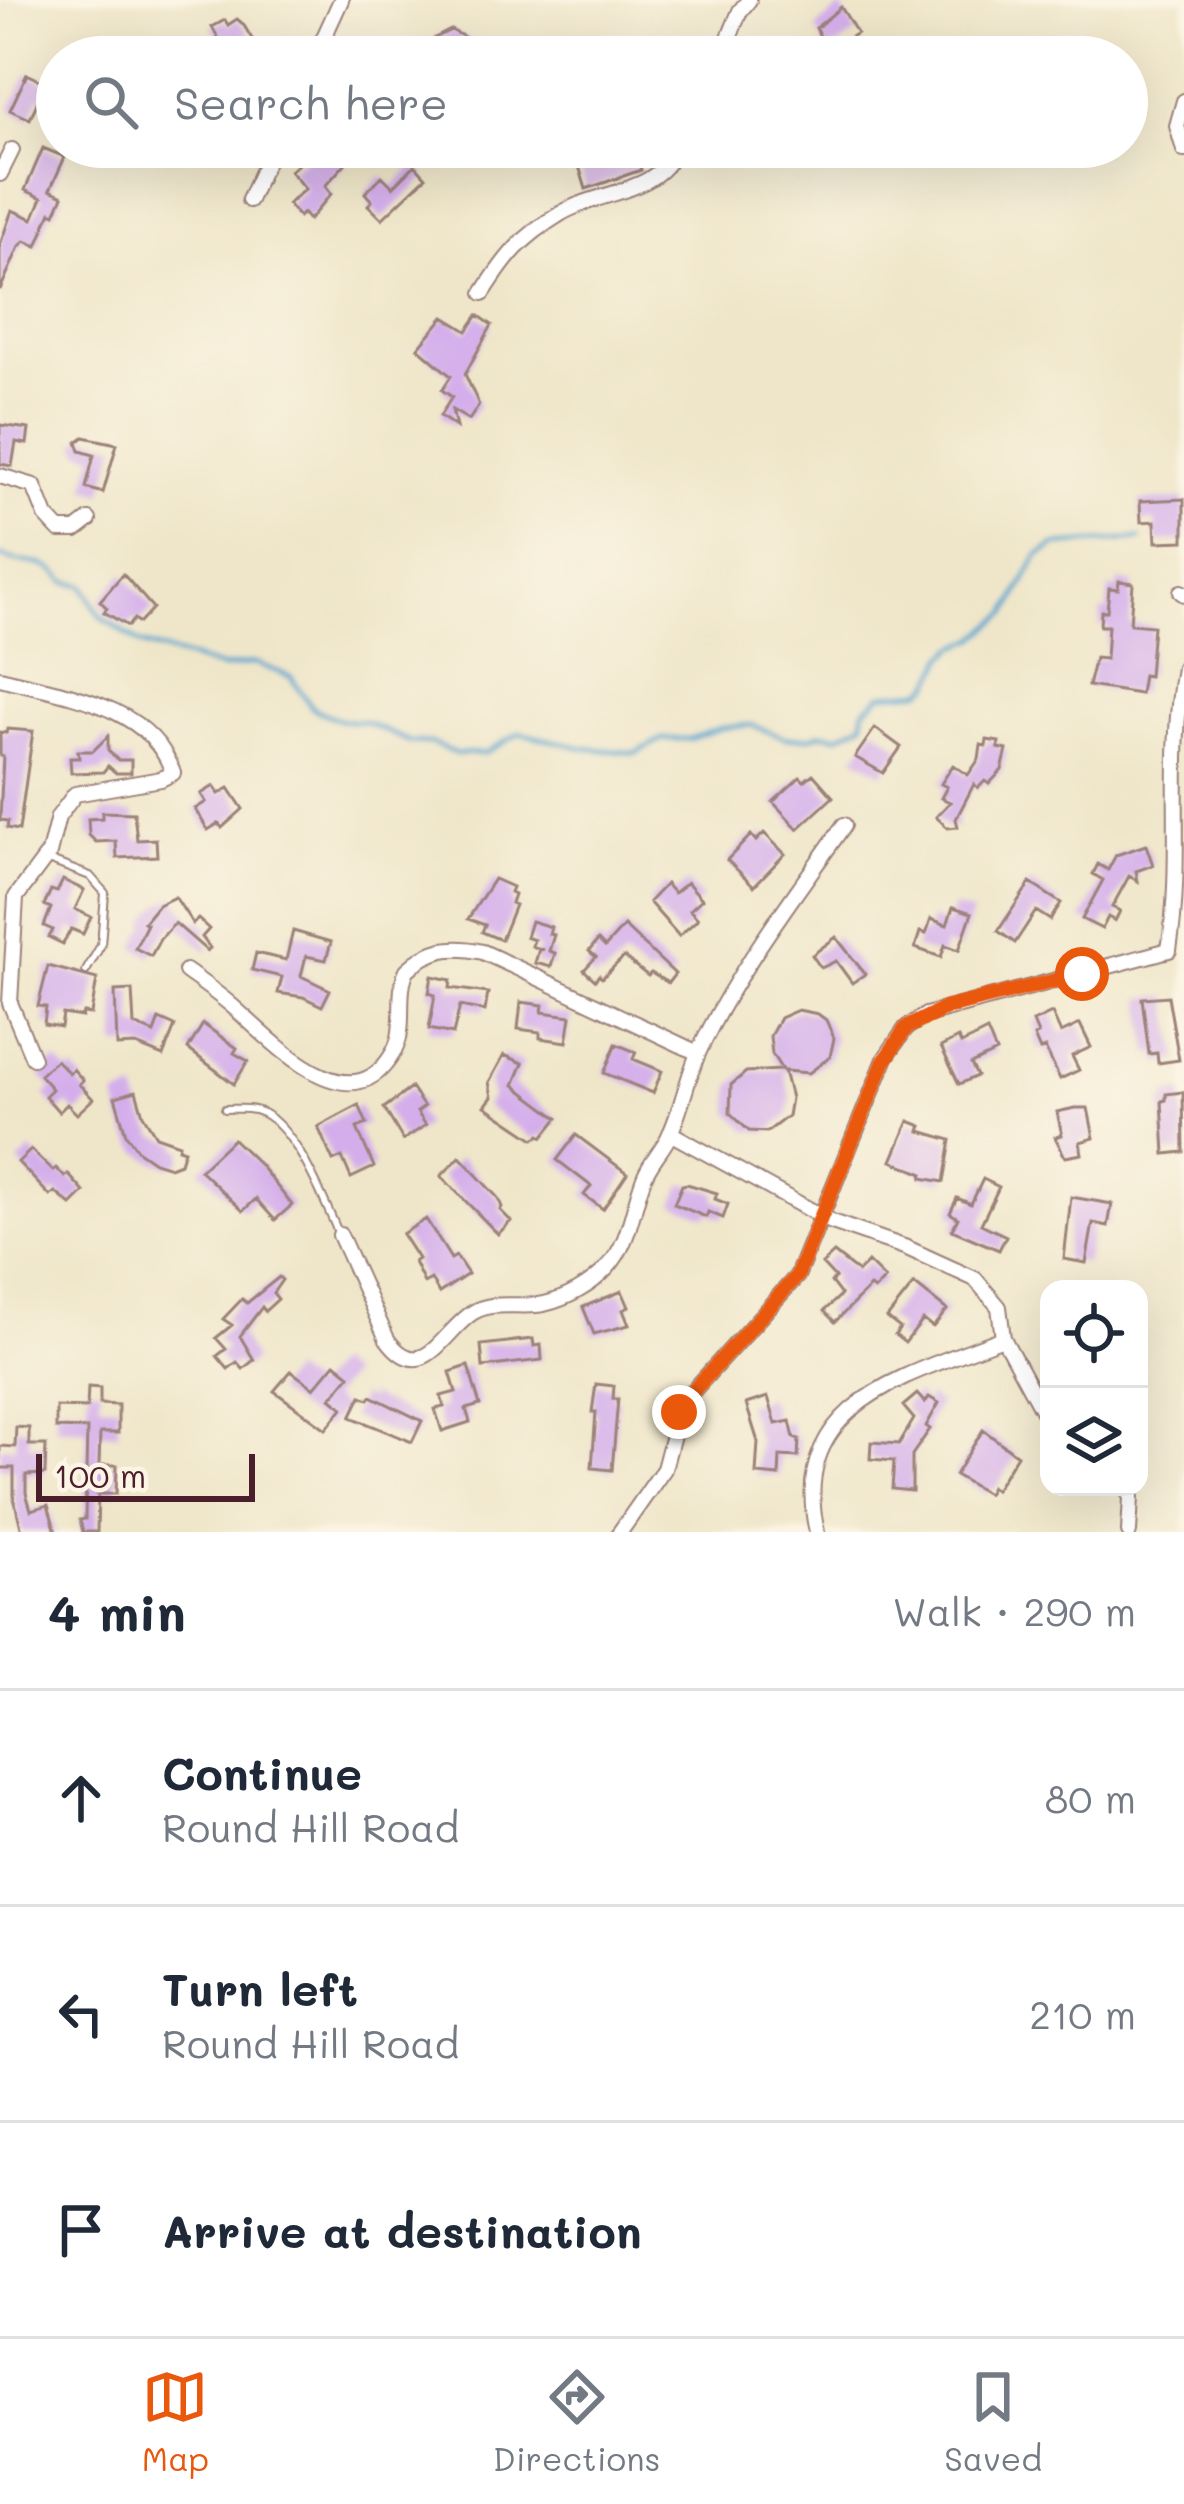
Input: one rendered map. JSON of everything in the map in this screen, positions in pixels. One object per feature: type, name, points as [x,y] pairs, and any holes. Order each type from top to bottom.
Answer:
[{"type":"street","points":[[325,36],[341,0]]},
{"type":"street","points":[[730,36],[749,0]]},
{"type":"street","points":[[1184,101],[1177,126],[1184,150]]},
{"type":"street","points":[[0,173],[13,150]]},
{"type":"street","points":[[249,200],[263,168]]},
{"type":"street","points":[[483,293],[508,253],[563,212],[660,174],[664,168]]},
{"type":"street","points":[[0,476],[34,486],[46,516],[59,530],[76,530],[89,520]]},
{"type":"street","points":[[620,1532],[664,1469],[679,1412],[693,1391],[797,1276],[886,1057],[906,1028],[946,1008],[1176,948],[1181,830],[1175,742],[1184,668]]},
{"type":"street","points":[[0,678],[106,705],[154,739],[168,756],[173,773],[75,794],[58,817],[45,859],[16,897],[10,1003],[33,1058]]},
{"type":"street","points":[[340,1235],[387,1339],[398,1353],[420,1358],[474,1311],[543,1304],[580,1290],[609,1267],[630,1228],[645,1174],[670,1133],[698,1053],[739,976],[844,825]]},
{"type":"street","points":[[186,971],[299,1066],[331,1080],[361,1080],[387,1061],[400,1034],[407,970],[436,951],[460,947],[483,952],[698,1053]]},
{"type":"street","points":[[670,1133],[822,1215],[975,1279],[999,1307],[1003,1338],[1040,1406]]},
{"type":"street","points":[[817,1532],[813,1481],[821,1452],[849,1408],[878,1387],[1003,1338]]},
{"type":"street","points":[[1129,1532],[1130,1496]]},
{"type":"lane","points":[[45,859],[90,877],[105,893],[101,945],[86,971]]},
{"type":"lane","points":[[225,1109],[261,1112],[278,1126],[309,1170],[340,1235]]},
{"type":"building","points":[[841,7],[857,33],[820,36],[816,28]]},
{"type":"building","points":[[237,19],[250,36],[217,36],[212,27],[225,20],[228,25]]},
{"type":"building","points":[[27,74],[36,78],[36,105],[30,119],[10,110]]},
{"type":"building","points":[[36,164],[36,168],[60,168],[50,190],[63,196],[55,214],[51,212],[37,246],[25,241],[19,247],[0,290],[0,245],[12,210],[33,219],[42,198],[25,190]]},
{"type":"building","points":[[341,168],[325,186],[331,194],[309,220],[303,213],[299,217],[288,204],[305,189],[290,171]]},
{"type":"building","points":[[412,168],[426,177],[382,219],[368,205],[372,201],[365,193],[382,176],[393,187]]},
{"type":"building","points":[[580,168],[640,168],[641,170],[586,189]]},
{"type":"building","points":[[478,315],[492,325],[465,374],[479,405],[469,420],[452,410],[456,427],[440,416],[452,397],[442,390],[451,376],[418,348],[444,317],[467,331]]},
{"type":"building","points":[[0,425],[29,429],[27,444],[16,442],[12,466],[0,464]]},
{"type":"building","points":[[84,437],[117,444],[103,493],[86,488],[94,455],[80,451],[77,442]]},
{"type":"building","points":[[1184,499],[1184,541],[1156,542],[1155,521],[1141,522],[1140,501]]},
{"type":"building","points":[[123,574],[153,608],[139,623],[134,619],[128,626],[104,612],[107,608],[100,601]]},
{"type":"building","points":[[1119,581],[1133,583],[1130,624],[1153,626],[1149,676],[1143,675],[1140,694],[1088,686],[1095,658],[1106,659],[1108,626],[1100,626],[1101,611],[1107,611],[1109,588],[1118,589]]},
{"type":"building","points":[[875,728],[901,747],[883,773],[855,757]]},
{"type":"building","points":[[33,731],[19,830],[7,828],[8,821],[0,820],[0,732]]},
{"type":"building","points":[[108,736],[108,750],[118,760],[131,760],[131,773],[116,773],[108,766],[103,772],[71,773],[70,758],[79,758],[78,751],[93,751]]},
{"type":"building","points":[[987,740],[1007,750],[1002,770],[989,784],[985,781],[978,788],[974,784],[956,819],[958,827],[948,828],[936,817],[950,802],[941,798],[947,787],[941,784],[953,765],[968,775]]},
{"type":"building","points":[[813,774],[833,797],[798,829],[773,802],[800,777],[804,781]]},
{"type":"building","points":[[214,786],[219,794],[229,788],[243,809],[222,828],[219,823],[208,830],[195,809],[206,802],[201,794]]},
{"type":"building","points":[[102,812],[134,813],[137,840],[156,839],[157,856],[117,858],[116,841],[96,842],[89,835],[88,819],[102,818]]},
{"type":"building","points":[[764,833],[785,854],[754,886],[727,860],[751,835],[756,841]]},
{"type":"building","points":[[1146,845],[1153,865],[1136,871],[1138,881],[1129,876],[1112,907],[1120,911],[1115,921],[1108,917],[1102,929],[1082,919],[1103,880],[1093,874],[1098,864],[1108,870],[1116,855]]},
{"type":"building","points":[[494,879],[512,887],[514,894],[511,903],[515,905],[501,940],[482,932],[485,925],[468,919]]},
{"type":"building","points":[[63,880],[84,890],[75,909],[91,917],[83,934],[71,929],[63,944],[49,937],[53,930],[44,926],[51,908],[44,905]]},
{"type":"building","points":[[687,882],[702,899],[690,910],[698,919],[679,936],[649,902],[666,884],[674,893]]},
{"type":"building","points":[[1030,883],[1061,903],[1050,920],[1036,911],[1015,943],[998,931]]},
{"type":"building","points":[[175,897],[193,924],[198,919],[209,929],[202,937],[210,948],[207,951],[175,923],[151,956],[135,948],[144,922],[158,905]]},
{"type":"building","points":[[953,907],[972,913],[959,950],[945,945],[941,957],[915,948],[931,919],[947,925]]},
{"type":"building","points":[[531,921],[551,927],[549,934],[554,935],[549,951],[555,953],[551,967],[535,963],[539,949],[543,950],[526,937]]},
{"type":"building","points":[[624,926],[675,974],[668,983],[651,973],[648,976],[624,957],[602,978],[599,975],[595,980],[584,970],[596,957],[589,951],[598,940],[605,947]]},
{"type":"building","points":[[293,931],[331,942],[326,960],[306,956],[301,976],[330,990],[322,1006],[278,993],[282,977],[252,970],[256,953],[286,960]]},
{"type":"building","points":[[836,937],[865,974],[852,983],[836,961],[821,968],[812,955]]},
{"type":"building","points":[[48,966],[97,979],[91,1014],[63,1014],[61,1027],[44,1024],[46,1007],[38,1006]]},
{"type":"building","points":[[432,976],[451,980],[450,988],[488,993],[485,1011],[460,1006],[453,1034],[429,1029],[435,995],[429,993]]},
{"type":"building","points":[[132,990],[134,1025],[154,1033],[159,1019],[175,1026],[163,1056],[136,1045],[117,1046],[115,991]]},
{"type":"building","points":[[1168,996],[1179,1060],[1158,1063],[1157,1053],[1149,1054],[1142,998]]},
{"type":"building","points":[[521,1002],[543,1005],[542,1012],[571,1016],[567,1042],[518,1029]]},
{"type":"building","points":[[798,1010],[826,1020],[834,1038],[830,1057],[809,1073],[784,1071],[791,1098],[788,1116],[767,1132],[749,1131],[730,1113],[731,1085],[746,1072],[782,1070],[772,1054],[770,1036],[780,1018]]},
{"type":"building","points":[[1052,1013],[1061,1033],[1080,1024],[1091,1047],[1072,1056],[1079,1070],[1060,1079],[1034,1036],[1038,1034],[1033,1022]]},
{"type":"building","points":[[203,1024],[248,1061],[234,1084],[188,1049]]},
{"type":"building","points":[[987,1031],[996,1052],[971,1064],[977,1076],[959,1084],[941,1047],[958,1038],[961,1044]]},
{"type":"building","points":[[616,1044],[636,1052],[633,1059],[662,1071],[653,1093],[604,1073]]},
{"type":"building","points":[[504,1055],[523,1063],[514,1085],[558,1118],[543,1137],[534,1139],[485,1106],[492,1097],[489,1082]]},
{"type":"building","points":[[56,1060],[69,1073],[73,1069],[93,1099],[77,1114],[67,1104],[59,1112],[45,1096],[52,1089],[40,1075]]},
{"type":"building","points":[[411,1088],[424,1107],[417,1112],[426,1125],[403,1140],[384,1108]]},
{"type":"building","points":[[136,1091],[156,1136],[184,1150],[180,1163],[170,1167],[154,1162],[126,1134],[115,1097]]},
{"type":"building","points":[[1183,1092],[1184,1152],[1165,1154],[1162,1101],[1166,1094]]},
{"type":"building","points":[[359,1105],[367,1124],[357,1128],[374,1167],[351,1178],[342,1157],[333,1161],[318,1127]]},
{"type":"building","points":[[1088,1108],[1094,1138],[1080,1142],[1082,1154],[1065,1157],[1055,1137],[1062,1135],[1057,1112]]},
{"type":"building","points":[[909,1121],[922,1126],[920,1131],[951,1140],[944,1182],[922,1178],[923,1174],[892,1161]]},
{"type":"building","points":[[576,1135],[627,1173],[603,1209],[584,1195],[591,1186],[557,1160]]},
{"type":"building","points":[[233,1139],[292,1205],[275,1220],[256,1199],[243,1211],[200,1170]]},
{"type":"building","points":[[31,1150],[53,1171],[68,1174],[84,1192],[71,1205],[55,1192],[50,1196],[18,1162]]},
{"type":"building","points":[[460,1157],[498,1198],[500,1210],[511,1221],[498,1234],[441,1176]]},
{"type":"building","points":[[983,1179],[999,1187],[981,1224],[1006,1236],[999,1250],[952,1230],[958,1218],[950,1213],[957,1198],[971,1204]]},
{"type":"building","points":[[682,1185],[717,1193],[715,1199],[728,1204],[723,1218],[708,1212],[706,1217],[674,1204]]},
{"type":"building","points":[[1071,1197],[1112,1204],[1108,1226],[1093,1223],[1086,1263],[1064,1259]]},
{"type":"building","points":[[426,1219],[451,1259],[456,1256],[468,1274],[439,1293],[431,1279],[424,1283],[414,1262],[418,1259],[402,1234]]},
{"type":"building","points":[[834,1253],[858,1272],[868,1262],[885,1279],[874,1290],[870,1287],[835,1322],[824,1311],[841,1295],[831,1282],[835,1278],[822,1264]]},
{"type":"building","points":[[279,1277],[282,1280],[273,1293],[278,1299],[265,1311],[262,1307],[240,1336],[254,1360],[243,1369],[237,1362],[228,1369],[217,1356],[226,1349],[216,1338],[232,1325],[223,1319],[242,1299],[247,1303]]},
{"type":"building","points":[[914,1284],[947,1310],[933,1327],[923,1320],[905,1343],[895,1335],[900,1328],[887,1318]]},
{"type":"building","points":[[622,1291],[629,1307],[623,1310],[629,1325],[594,1334],[583,1307]]},
{"type":"building","points":[[533,1339],[534,1346],[541,1345],[542,1360],[483,1367],[481,1345]]},
{"type":"building","points":[[335,1363],[350,1375],[331,1398],[343,1408],[326,1429],[274,1391],[291,1371],[314,1388]]},
{"type":"building","points":[[468,1366],[480,1405],[466,1409],[470,1422],[442,1431],[435,1409],[444,1407],[441,1396],[456,1392],[450,1372]]},
{"type":"building","points":[[596,1384],[614,1386],[613,1399],[618,1399],[612,1470],[592,1468]]},
{"type":"building","points":[[88,1387],[100,1388],[100,1404],[118,1405],[118,1433],[100,1433],[99,1465],[117,1465],[116,1494],[98,1494],[97,1532],[83,1532],[80,1520],[85,1519],[87,1429],[56,1428],[56,1407],[87,1408]]},
{"type":"building","points":[[917,1394],[925,1403],[929,1397],[939,1403],[926,1426],[930,1429],[912,1455],[912,1491],[892,1489],[894,1461],[870,1459],[871,1442],[899,1444],[914,1419],[903,1406]]},
{"type":"building","points":[[361,1396],[371,1396],[422,1421],[412,1442],[351,1417]]},
{"type":"building","points":[[768,1397],[776,1424],[790,1421],[794,1438],[799,1439],[798,1457],[780,1456],[779,1476],[756,1474],[758,1442],[746,1404]]},
{"type":"building","points":[[16,1427],[29,1428],[29,1445],[46,1445],[45,1474],[26,1475],[26,1493],[31,1510],[48,1505],[56,1532],[22,1532],[14,1498],[14,1468],[0,1468],[0,1446],[15,1447]]},
{"type":"building","points":[[983,1430],[1017,1455],[995,1490],[991,1487],[987,1494],[955,1475]]},
{"type":"waterway","points":[[0,556],[42,565],[66,582],[83,585],[100,616],[141,644],[223,668],[255,663],[291,677],[312,708],[339,720],[364,722],[410,742],[431,743],[457,754],[485,753],[520,733],[584,748],[636,753],[662,739],[689,739],[721,728],[751,725],[786,738],[821,733],[838,736],[863,723],[864,710],[882,694],[921,691],[931,684],[955,647],[975,639],[1008,613],[1038,556],[1055,545],[1140,539]]},
{"type":"route","points":[[679,1412],[797,1276],[884,1062],[906,1028],[946,1008],[1082,974]]}]
